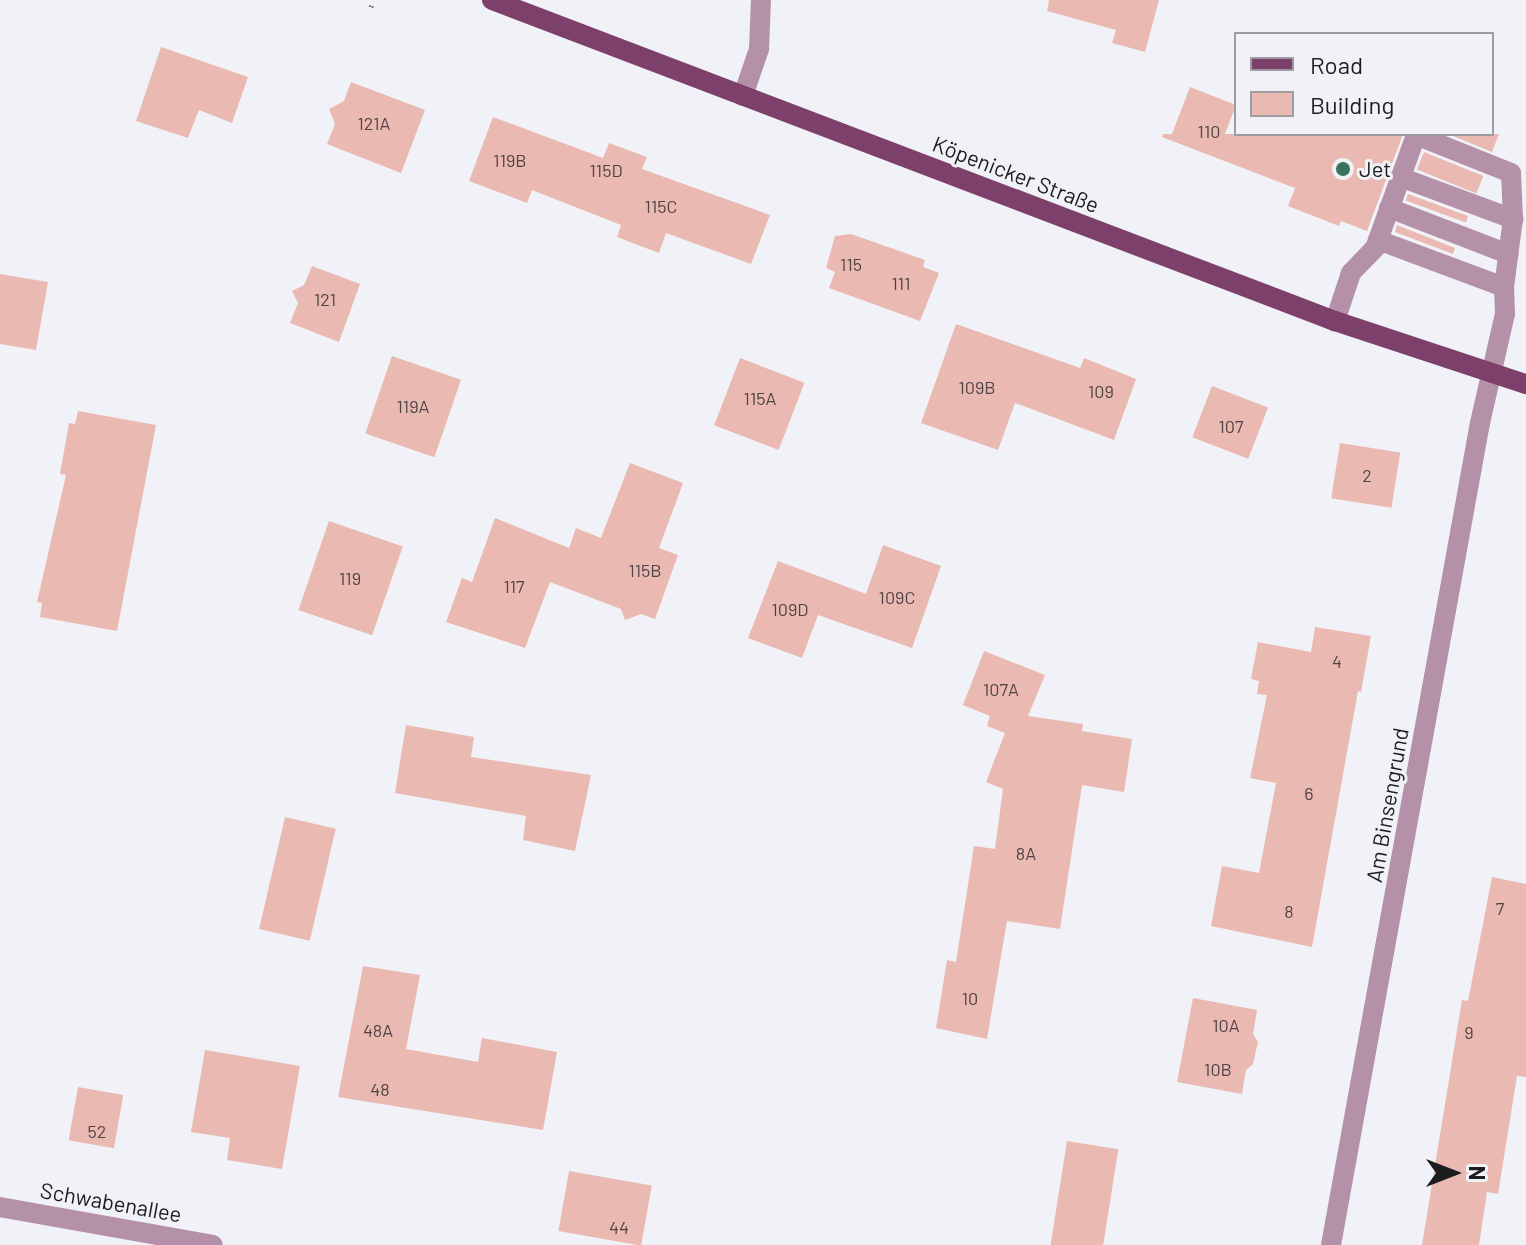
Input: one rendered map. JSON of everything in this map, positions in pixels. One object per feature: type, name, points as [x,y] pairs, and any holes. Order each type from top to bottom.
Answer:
[{"type":"main road","name":"Köpenicker Straße","points":[[492,0],[1335,321],[1491,375],[1526,384]]},
{"type":"street","points":[[743,96],[759,49],[761,0]]},
{"type":"street","name":"Am Binsengrund","points":[[1400,177],[1416,136]]},
{"type":"street","name":"Am Binsengrund","points":[[1331,1245],[1491,375],[1505,314],[1504,287],[1513,219],[1511,173],[1418,136]]},
{"type":"street","points":[[1335,321],[1351,273],[1378,240],[1400,177],[1513,219]]},
{"type":"street","points":[[1389,208],[1508,254]]},
{"type":"street","points":[[1378,240],[1504,287]]},
{"type":"street","name":"Schwabenallee","points":[[0,1207],[213,1245]]},
{"type":"building","points":[[1049,0],[1159,0],[1145,52],[1112,43],[1116,30],[1047,11]]},
{"type":"building","points":[[161,47],[248,77],[232,123],[199,110],[188,138],[136,121]]},
{"type":"building","points":[[351,82],[425,110],[401,173],[327,144],[335,124],[329,109],[344,101]]},
{"type":"building","points":[[1190,87],[1234,104],[1225,134],[1402,136],[1367,231],[1341,221],[1339,226],[1288,206],[1295,188],[1162,137],[1163,134],[1172,134]]},
{"type":"building","points":[[493,117],[603,158],[609,143],[647,157],[642,169],[770,215],[751,264],[666,233],[659,253],[617,237],[621,225],[532,190],[527,203],[469,181]]},
{"type":"building","points":[[1499,134],[1492,152],[1453,136]]},
{"type":"building","points":[[1424,152],[1483,176],[1476,194],[1417,170]]},
{"type":"building","points":[[1408,194],[1468,216],[1466,222],[1406,201]]},
{"type":"building","points":[[1397,225],[1455,248],[1453,254],[1395,232]]},
{"type":"building","points":[[851,234],[925,260],[923,267],[939,273],[920,321],[829,288],[835,272],[826,268],[835,236]]},
{"type":"building","points":[[312,266],[360,284],[339,342],[290,323],[298,303],[292,291],[304,285]]},
{"type":"building","points":[[0,274],[48,282],[36,350],[0,344]]},
{"type":"building","points":[[956,324],[1080,368],[1084,358],[1136,379],[1114,440],[1015,403],[998,450],[921,423]]},
{"type":"building","points":[[392,356],[461,380],[434,457],[365,434]]},
{"type":"building","points":[[740,358],[804,383],[779,450],[714,425]]},
{"type":"building","points":[[1212,386],[1268,408],[1248,459],[1192,437]]},
{"type":"building","points":[[78,411],[156,425],[117,631],[40,617],[42,603],[37,602],[66,475],[60,474],[69,423],[75,424]]},
{"type":"building","points":[[1340,443],[1400,453],[1391,508],[1331,498]]},
{"type":"building","points":[[630,463],[683,483],[659,548],[678,555],[655,619],[641,614],[625,620],[621,609],[550,582],[525,648],[446,622],[462,578],[472,582],[495,518],[569,548],[576,528],[601,538]]},
{"type":"building","points":[[329,521],[403,546],[372,635],[298,610]]},
{"type":"building","points":[[883,545],[941,566],[912,648],[818,615],[802,658],[748,638],[778,561],[866,594]]},
{"type":"building","points":[[1315,627],[1371,636],[1361,692],[1358,691],[1312,947],[1211,926],[1222,866],[1259,873],[1276,783],[1250,778],[1267,695],[1257,694],[1259,681],[1251,679],[1258,642],[1311,652]]},
{"type":"building","points":[[984,651],[1045,675],[1028,716],[1083,724],[1082,731],[1132,739],[1124,792],[1082,785],[1060,929],[1007,921],[987,1039],[936,1028],[947,960],[956,962],[974,846],[995,849],[1003,789],[986,782],[1005,733],[987,726],[990,716],[963,705]]},
{"type":"building","points":[[406,725],[474,737],[471,757],[591,775],[575,851],[523,840],[526,816],[395,793]]},
{"type":"building","points":[[285,817],[336,829],[310,941],[259,929]]},
{"type":"building","points":[[1492,877],[1526,884],[1526,1077],[1517,1076],[1498,1194],[1487,1192],[1479,1245],[1422,1245],[1462,1000],[1468,1001]]},
{"type":"building","points":[[363,966],[420,975],[406,1049],[478,1062],[482,1038],[557,1052],[543,1130],[338,1097]]},
{"type":"building","points":[[1193,998],[1257,1010],[1253,1034],[1258,1042],[1253,1064],[1246,1070],[1242,1094],[1177,1082]]},
{"type":"building","points":[[205,1050],[300,1066],[282,1169],[227,1160],[230,1138],[191,1132]]},
{"type":"building","points":[[78,1087],[123,1095],[114,1148],[69,1140]]},
{"type":"building","points":[[1067,1141],[1118,1149],[1103,1245],[1051,1245]]},
{"type":"building","points":[[569,1171],[652,1186],[641,1245],[558,1231]]},
{"type":"place","name":"Jet","points":[[1343,169]]}]
